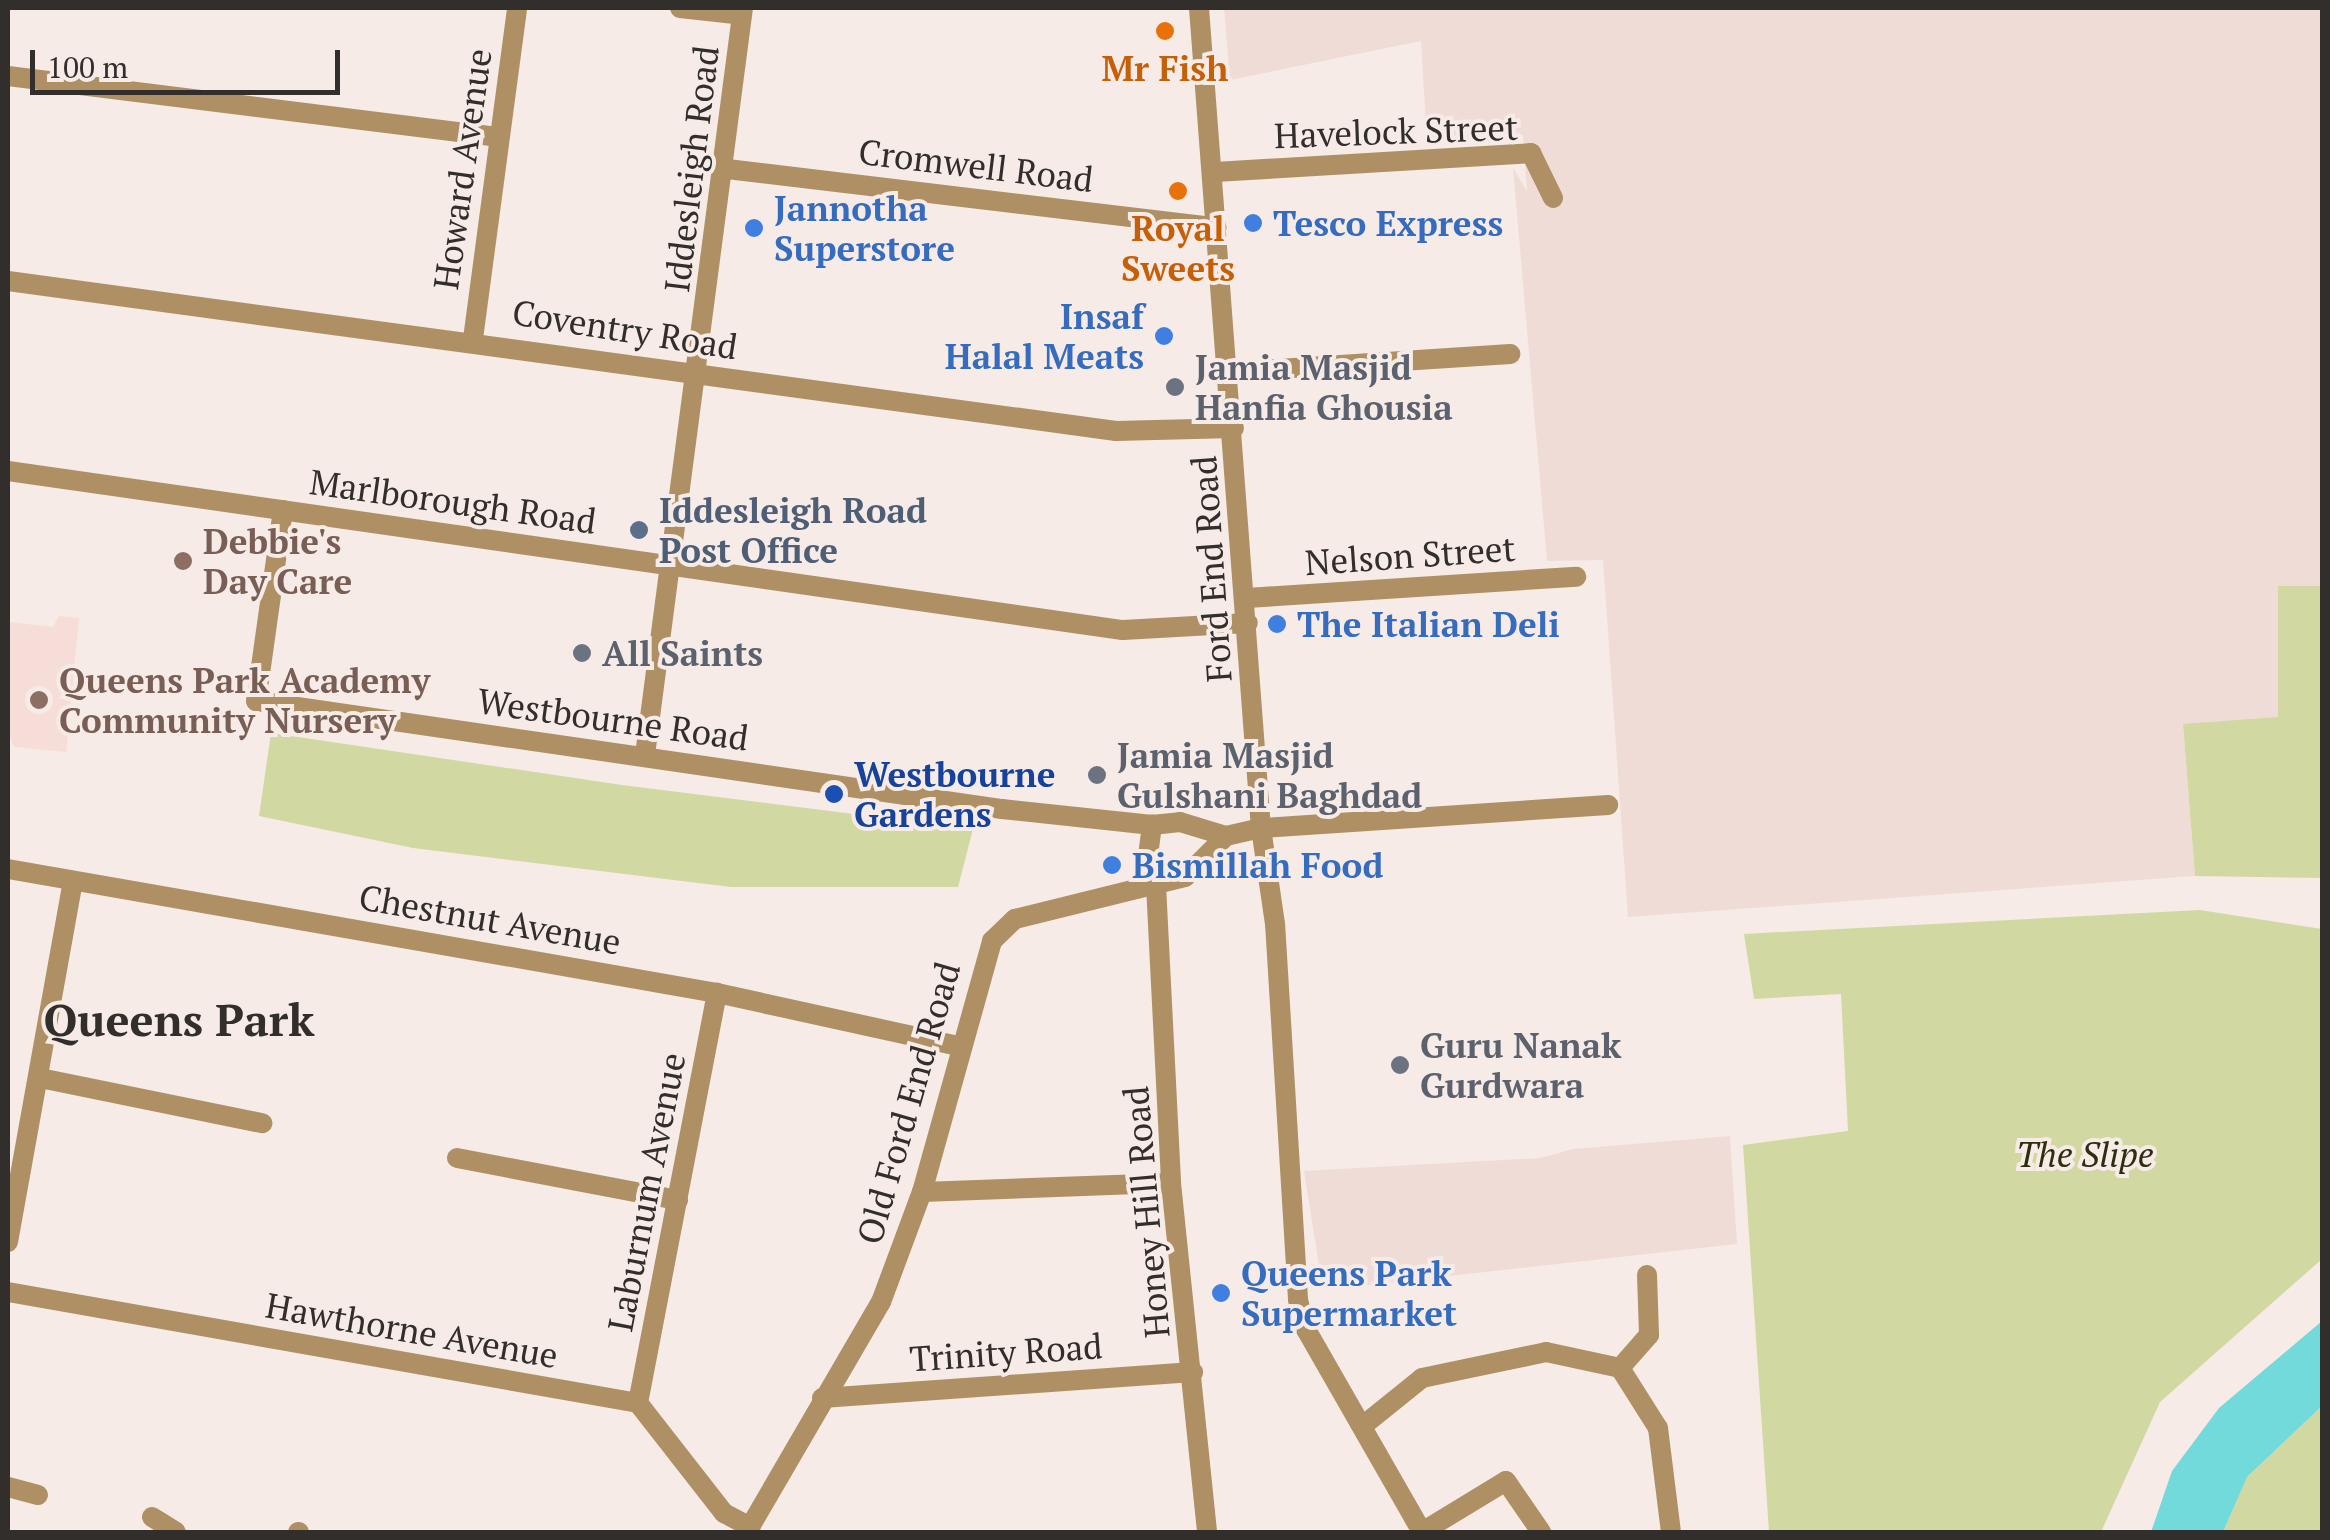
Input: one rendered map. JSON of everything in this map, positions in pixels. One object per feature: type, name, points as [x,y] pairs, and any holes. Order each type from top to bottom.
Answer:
[{"type":"street","name":"Howard Avenue","points":[[473,339],[517,8]]},
{"type":"street","points":[[680,8],[743,11]]},
{"type":"street","name":"Ford End Road","points":[[1199,8],[1231,372],[1261,828],[1275,924],[1298,1299],[1305,1328],[1365,1424],[1422,1532]]},
{"type":"street","name":"Iddesleigh Road","points":[[645,755],[727,169],[743,11]]},
{"type":"street","points":[[8,76],[497,137]]},
{"type":"street","name":"Havelock Street","points":[[1215,172],[1531,153],[1554,198]]},
{"type":"street","name":"Cromwell Road","points":[[727,169],[1218,226]]},
{"type":"street","name":"Coventry Road","points":[[8,281],[473,339],[698,374],[1116,430],[1234,428]]},
{"type":"street","points":[[1231,372],[1510,354]]},
{"type":"street","name":"Marlborough Road","points":[[8,471],[1123,630],[1248,624]]},
{"type":"street","name":"Westbourne Road","points":[[284,510],[256,701],[1152,825]]},
{"type":"street","name":"Nelson Street","points":[[1247,598],[1576,576]]},
{"type":"street","points":[[1150,886],[1152,825],[1180,822],[1226,836],[1261,828],[1608,804]]},
{"type":"street","name":"Old Ford End Road","points":[[748,1530],[881,1302],[922,1192],[984,954],[1005,925],[1185,878],[1226,836]]},
{"type":"street","name":"Chestnut Avenue","points":[[8,869],[716,993],[958,1046]]},
{"type":"street","points":[[8,1242],[74,881]]},
{"type":"street","name":"Honey Hill Road","points":[[1150,886],[1172,1183],[1194,1372],[1207,1532]]},
{"type":"street","name":"Laburnum Avenue","points":[[638,1403],[716,993]]},
{"type":"street","points":[[40,1078],[262,1123]]},
{"type":"street","points":[[457,1158],[678,1200]]},
{"type":"street","points":[[922,1192],[1172,1183]]},
{"type":"street","points":[[1620,1368],[1649,1334],[1647,1275]]},
{"type":"street","name":"Hawthorne Avenue","points":[[8,1292],[638,1403]]},
{"type":"street","points":[[1365,1424],[1422,1378],[1546,1352],[1620,1368],[1658,1428],[1671,1532]]},
{"type":"street","name":"Trinity Road","points":[[822,1398],[1194,1372]]},
{"type":"street","points":[[638,1403],[714,1503],[748,1530]]},
{"type":"street","points":[[1422,1532],[1506,1481],[1540,1532]]},
{"type":"street","points":[[8,1487],[38,1495]]},
{"type":"street","points":[[152,1516],[176,1532]]},
{"type":"shaded area","points":[[1224,8],[2322,8],[2322,586],[2278,586],[2278,718],[2183,725],[2195,876],[1628,917],[1603,560],[1547,561],[1513,168],[1527,191],[1523,135],[1427,143],[1421,41],[1230,80]]},
{"type":"shaded area","name":"Queens Park Academy Community Nursery","points":[[59,616],[79,618],[66,752],[14,747],[8,733],[8,622],[53,627]]},
{"type":"shaded area","points":[[1730,1136],[1737,1244],[1323,1290],[1304,1171],[1540,1158],[1573,1149]]},
{"type":"green space","points":[[2278,586],[2322,586],[2322,878],[2195,876],[2183,724],[2278,717]]},
{"type":"green space","points":[[271,733],[622,785],[973,829],[958,887],[731,887],[413,848],[259,816]]},
{"type":"green space","name":"The Slipe","points":[[2200,910],[2322,929],[2322,1259],[2160,1402],[2101,1532],[1769,1532],[1743,1145],[1848,1131],[1841,994],[1754,999],[1744,934]]},
{"type":"green space","points":[[2322,1406],[2322,1532],[2223,1532],[2246,1478]]},
{"type":"water","points":[[2322,1321],[2322,1406],[2247,1477],[2223,1532],[2151,1532],[2172,1471],[2219,1408]]},
{"type":"place","name":"Mr Fish","points":[[1165,31]]},
{"type":"place","name":"Royal Sweets","points":[[1178,191]]},
{"type":"place","name":"Tesco Express","points":[[1253,223]]},
{"type":"place","name":"Jannotha Superstore","points":[[754,228]]},
{"type":"place","name":"Insaf Halal Meats","points":[[1164,336]]},
{"type":"place","name":"Jamia Masjid Hanfia Ghousia","points":[[1175,387]]},
{"type":"place","name":"Iddesleigh Road Post Office","points":[[639,530]]},
{"type":"place","name":"Debbie's Day Care","points":[[183,561]]},
{"type":"place","name":"The Italian Deli","points":[[1277,624]]},
{"type":"place","name":"All Saints","points":[[582,653]]},
{"type":"place","name":"Queens Park Academy Community Nursery","points":[[39,700]]},
{"type":"place","name":"Jamia Masjid Gulshani Baghdad","points":[[1097,775]]},
{"type":"place","name":"Westbourne Gardens","points":[[834,794]]},
{"type":"place","name":"Bismillah Food","points":[[1112,865]]},
{"type":"place","name":"Guru Nanak Gurdwara","points":[[1400,1065]]},
{"type":"place","name":"Queens Park Supermarket","points":[[1221,1293]]},
{"type":"district","name":"Queens Park","points":[[179,1020]]}]
